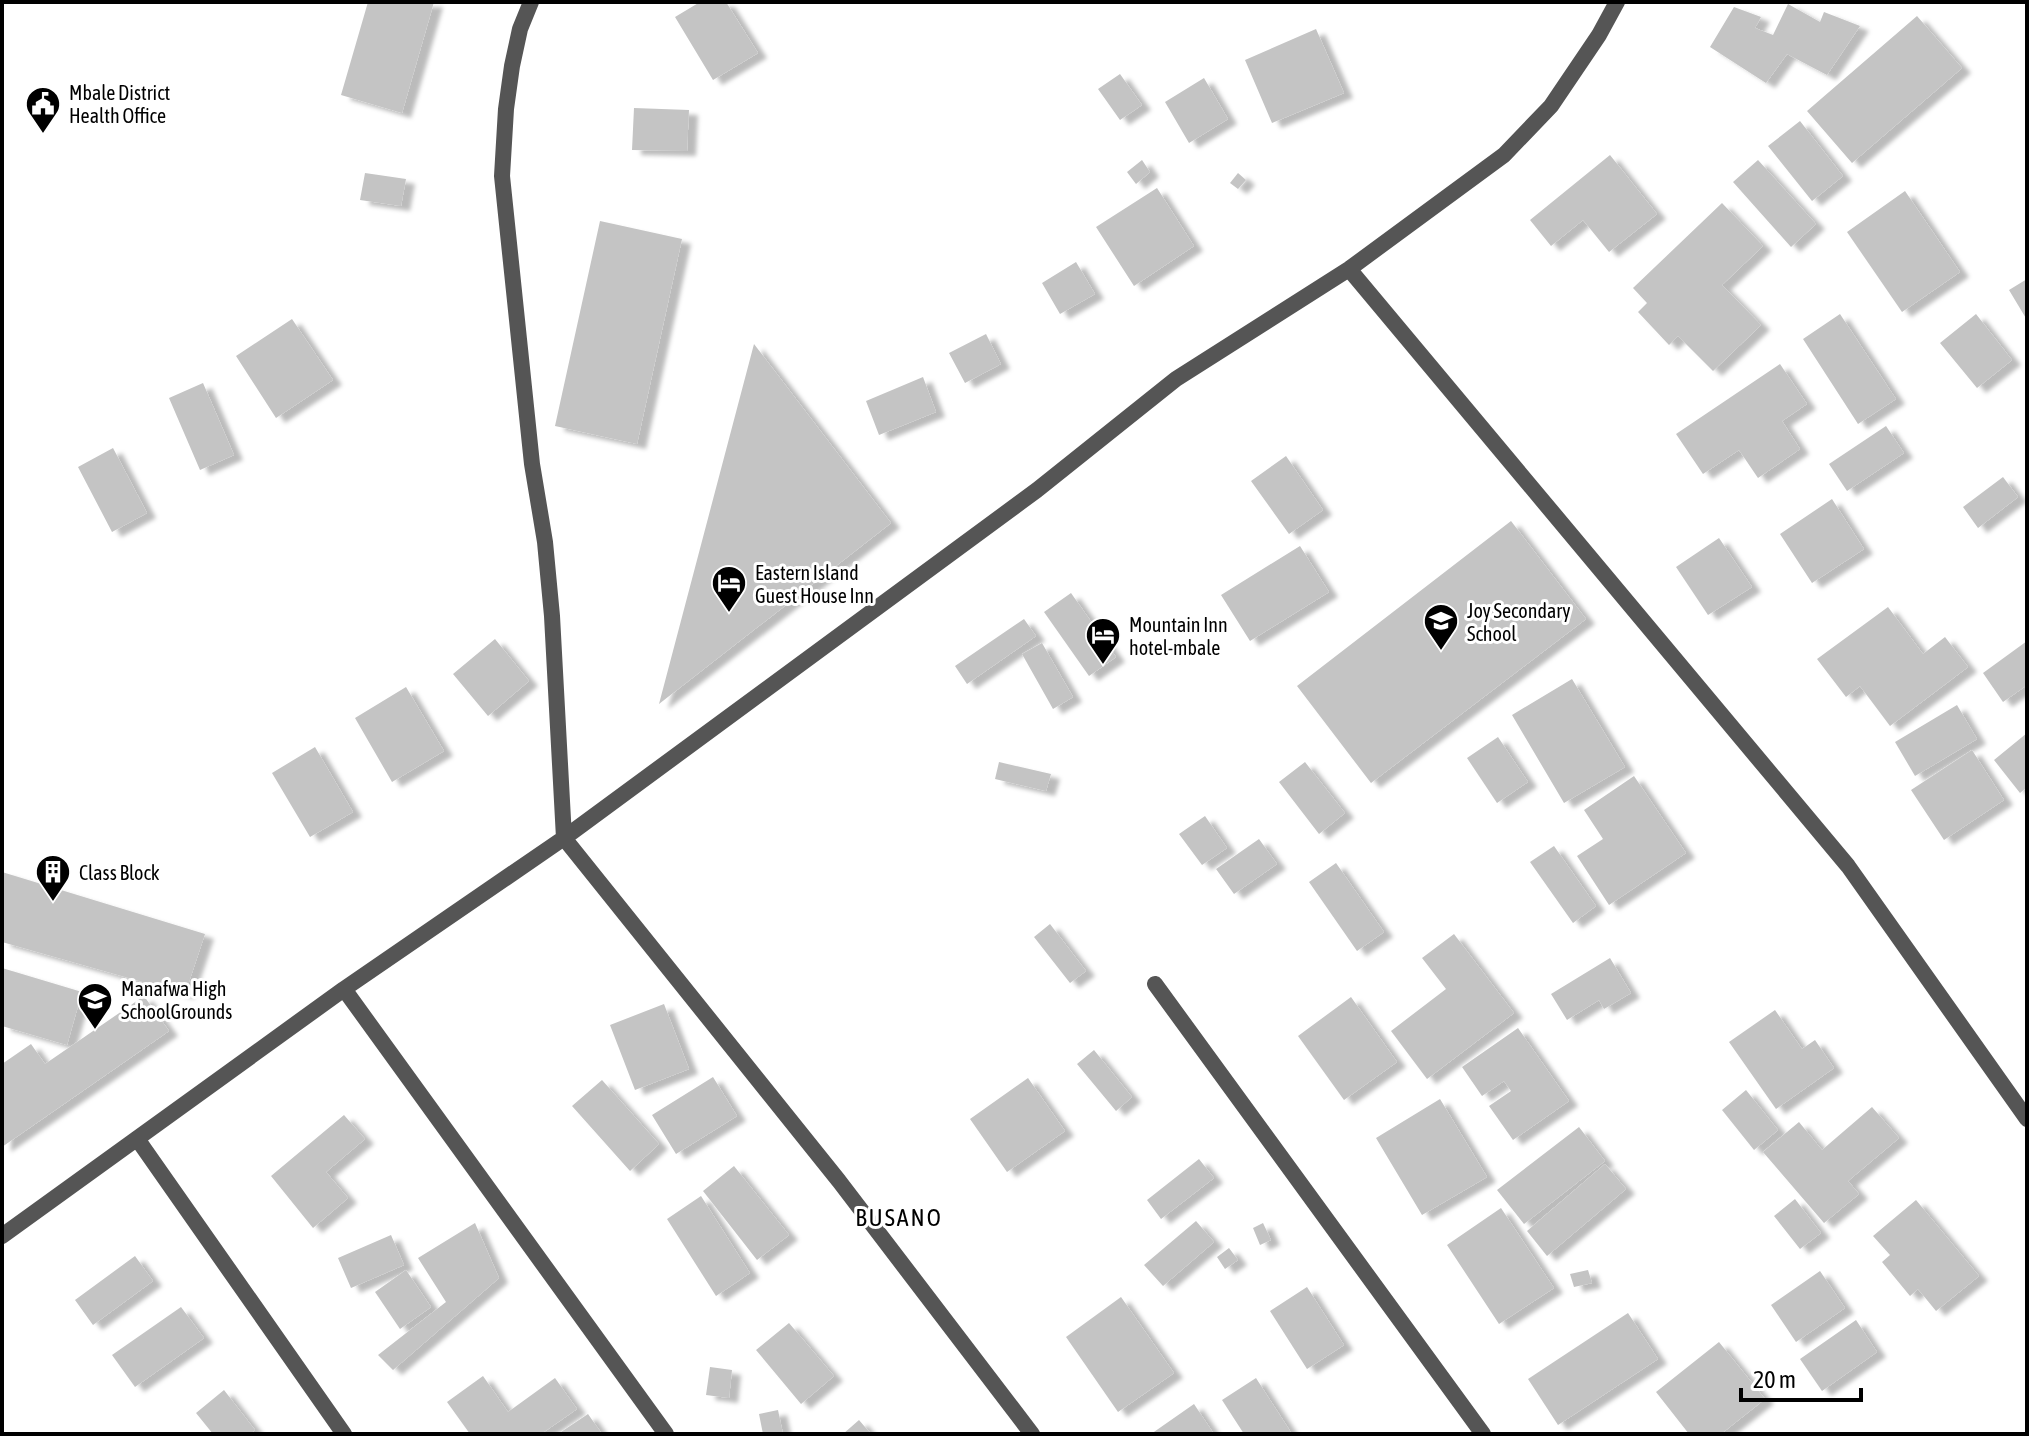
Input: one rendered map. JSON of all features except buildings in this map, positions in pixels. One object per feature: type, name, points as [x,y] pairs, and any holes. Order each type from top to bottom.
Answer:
[{"type":"street","points":[[531,2],[520,29],[512,66],[502,176],[532,464],[545,542],[552,616],[564,838],[839,1181],[1032,1434]]},
{"type":"street","points":[[2,1236],[344,989],[564,838],[1037,490],[1176,379],[1349,269],[1504,155],[1551,106],[1599,35],[1617,2]]},
{"type":"street","points":[[1349,269],[1848,866],[2027,1119]]},
{"type":"street","points":[[1155,984],[1483,1434]]},
{"type":"street","points":[[344,989],[666,1434]]},
{"type":"street","points":[[138,1140],[344,1434]]},
{"type":"place","name":"Mbale District Health Office","points":[[43,135]]},
{"type":"place","name":"Eastern Island Guest House Inn","points":[[729,614]]},
{"type":"place","name":"Joy Secondary School","points":[[1441,652]]},
{"type":"place","name":"Mountain Inn hotel-mbale","points":[[1103,666]]},
{"type":"place","name":"Class Block","points":[[53,903]]},
{"type":"place","name":"Manafwa High SchoolGrounds","points":[[95,1031]]},
{"type":"district","name":"BUSANO","points":[[899,1217]]}]
